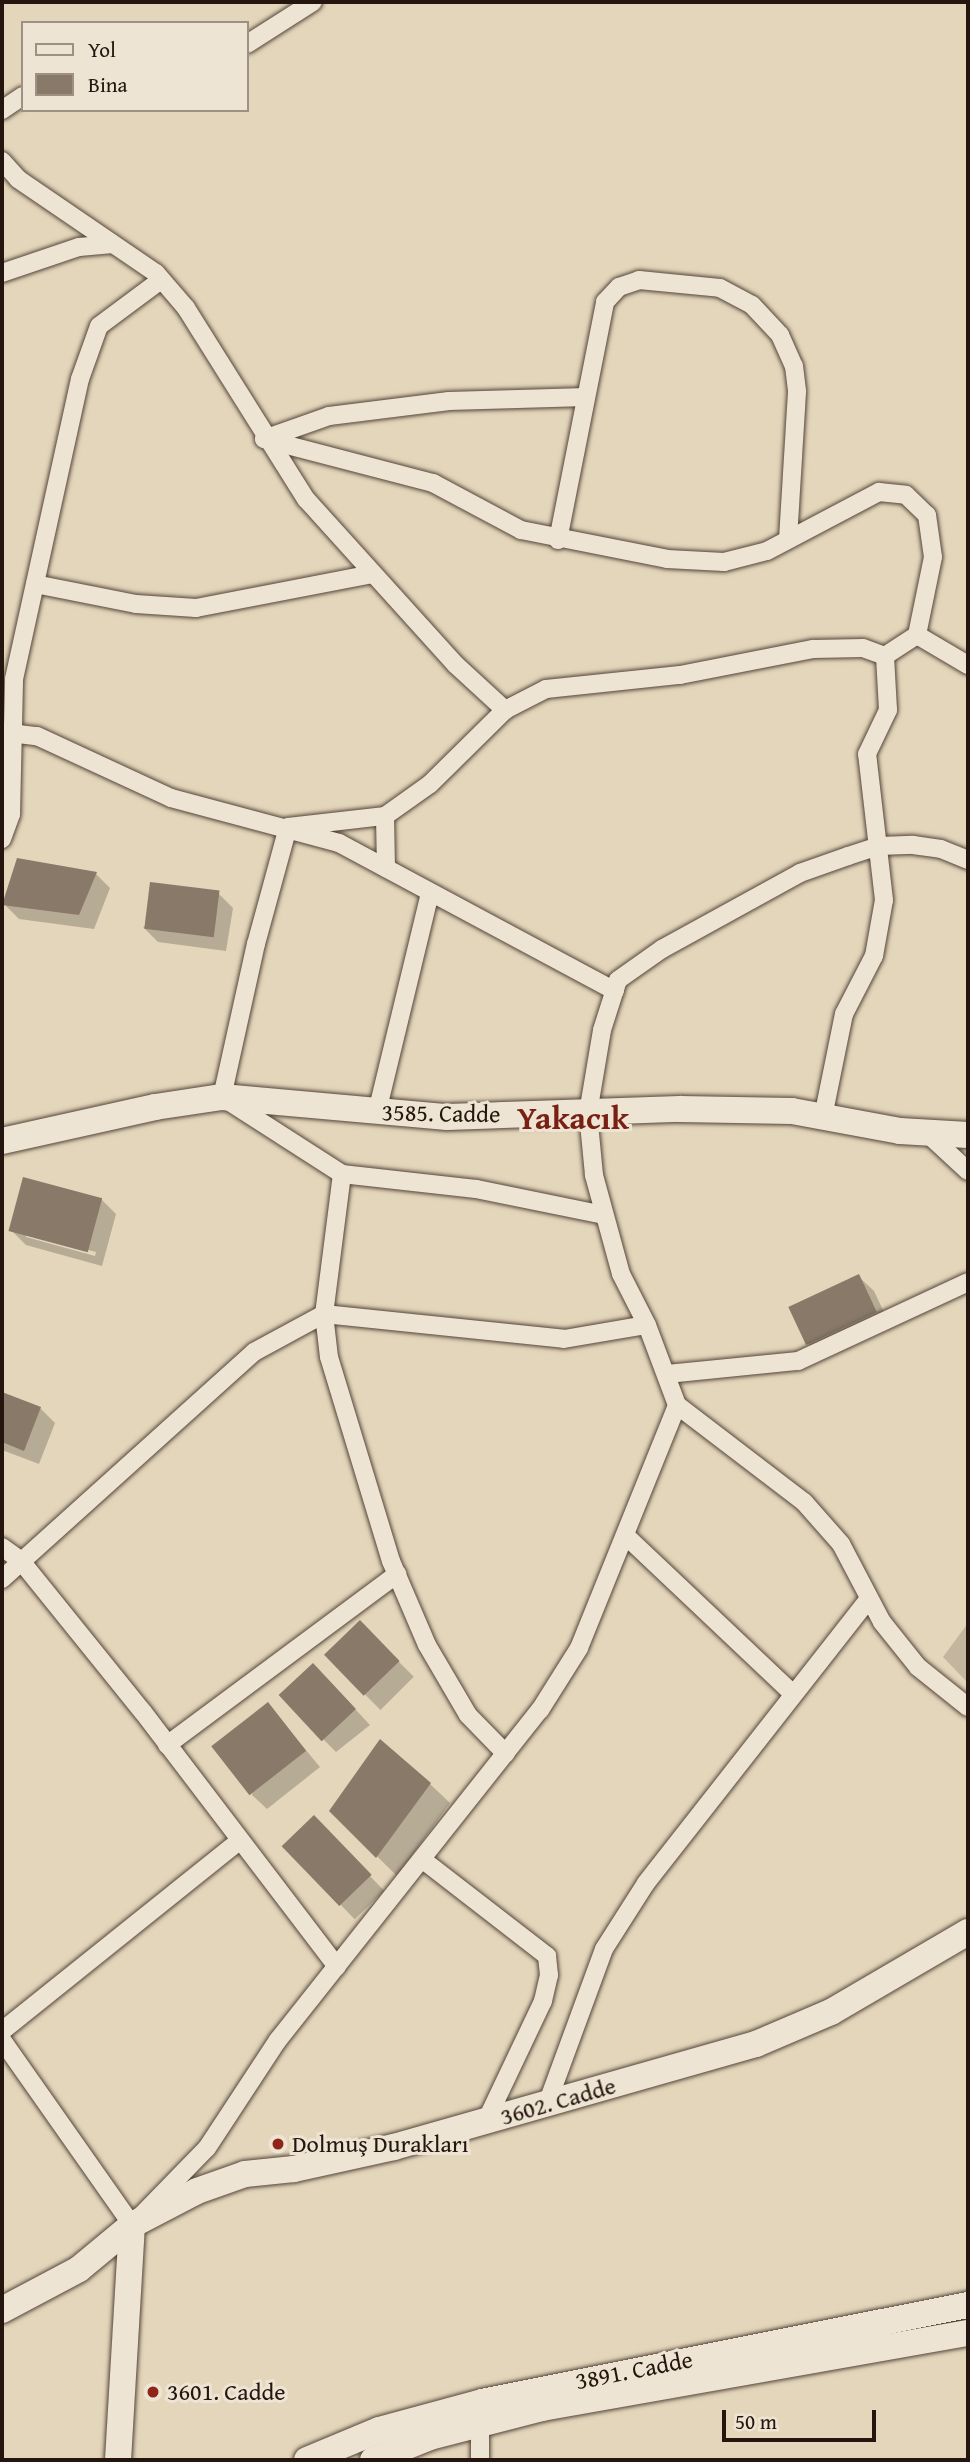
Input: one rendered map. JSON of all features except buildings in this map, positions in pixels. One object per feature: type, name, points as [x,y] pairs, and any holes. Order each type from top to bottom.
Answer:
[{"type":"main road","name":"3585. Cadde","points":[[2,1141],[222,1097],[447,1117],[730,1109],[823,1117],[929,1135],[968,1135]]},
{"type":"main road","name":"3602. Cadde","points":[[2,2310],[79,2269],[132,2225],[197,2191],[246,2174],[333,2161],[486,2121],[792,2030],[877,1987],[968,1931]]},
{"type":"main road","points":[[118,2460],[132,2225]]},
{"type":"main road","name":"3891. Cadde","points":[[307,2460],[379,2430],[495,2399],[968,2305]]},
{"type":"main road","name":"3891. Cadde","points":[[373,2460],[480,2423],[968,2333]]},
{"type":"street","points":[[248,43],[313,2]]},
{"type":"street","points":[[2,110],[21,97]]},
{"type":"street","points":[[2,161],[18,179],[161,280],[186,308],[264,439],[306,499],[456,665],[505,710]]},
{"type":"street","points":[[2,272],[79,247],[113,244]]},
{"type":"street","points":[[2,839],[12,814],[7,732],[14,680],[80,379],[99,326],[161,280]]},
{"type":"street","points":[[558,540],[605,302],[619,287],[639,280],[720,288],[752,305],[780,335],[796,379],[788,539]]},
{"type":"street","points":[[264,439],[329,416],[449,401],[586,397]]},
{"type":"street","points":[[264,439],[433,483],[521,530],[558,540],[667,559],[724,562],[767,551],[879,492],[906,495],[927,515],[933,557],[917,635],[885,656]]},
{"type":"street","points":[[35,584],[135,604],[196,608],[372,574]]},
{"type":"street","points":[[917,635],[968,665]]},
{"type":"street","points":[[288,827],[385,816],[430,784],[505,710],[546,689],[680,676],[813,649],[863,648],[885,656]]},
{"type":"street","points":[[823,1117],[844,1014],[874,956],[884,901],[867,754],[888,710],[885,656]]},
{"type":"street","points":[[7,732],[37,736],[171,798],[288,827],[339,843],[615,992]]},
{"type":"street","points":[[385,816],[386,868]]},
{"type":"street","points":[[288,827],[256,944],[222,1097],[342,1174],[477,1189],[604,1215]]},
{"type":"street","points":[[968,860],[942,849],[879,846],[800,873],[674,942],[618,980],[602,1030],[588,1113],[594,1175],[621,1274],[647,1325],[677,1405],[804,1502],[841,1544],[869,1599],[918,1667],[968,1707]]},
{"type":"street","points":[[377,1112],[430,893]]},
{"type":"street","points":[[929,1135],[968,1171]]},
{"type":"street","points":[[342,1174],[324,1314],[329,1357],[397,1574],[427,1645],[468,1715],[506,1754]]},
{"type":"street","points":[[667,1374],[798,1361],[968,1282]]},
{"type":"street","points":[[2,1579],[254,1352],[324,1314],[564,1339],[647,1325]]},
{"type":"street","points":[[2,2040],[132,2225],[207,2148],[278,2040],[506,1754],[579,1648],[677,1405]]},
{"type":"street","points":[[626,1536],[793,1693]]},
{"type":"street","points":[[2,1547],[21,1561],[167,1745],[238,1842],[337,1967]]},
{"type":"street","points":[[167,1745],[397,1574]]},
{"type":"street","points":[[547,2104],[604,1949],[646,1883],[869,1599]]},
{"type":"street","points":[[2,2031],[238,1842]]},
{"type":"street","points":[[423,1860],[547,1956],[549,1975],[543,2001],[486,2121]]},
{"type":"street","points":[[480,2423],[480,2460]]},
{"type":"shaded area","points":[[968,1623],[968,1683],[943,1657]]},
{"type":"place","name":"Dolmuş Durakları","points":[[278,2144]]},
{"type":"place","name":"3601. Cadde","points":[[153,2392]]},
{"type":"district","name":"Yakacık","points":[[573,1118]]}]
